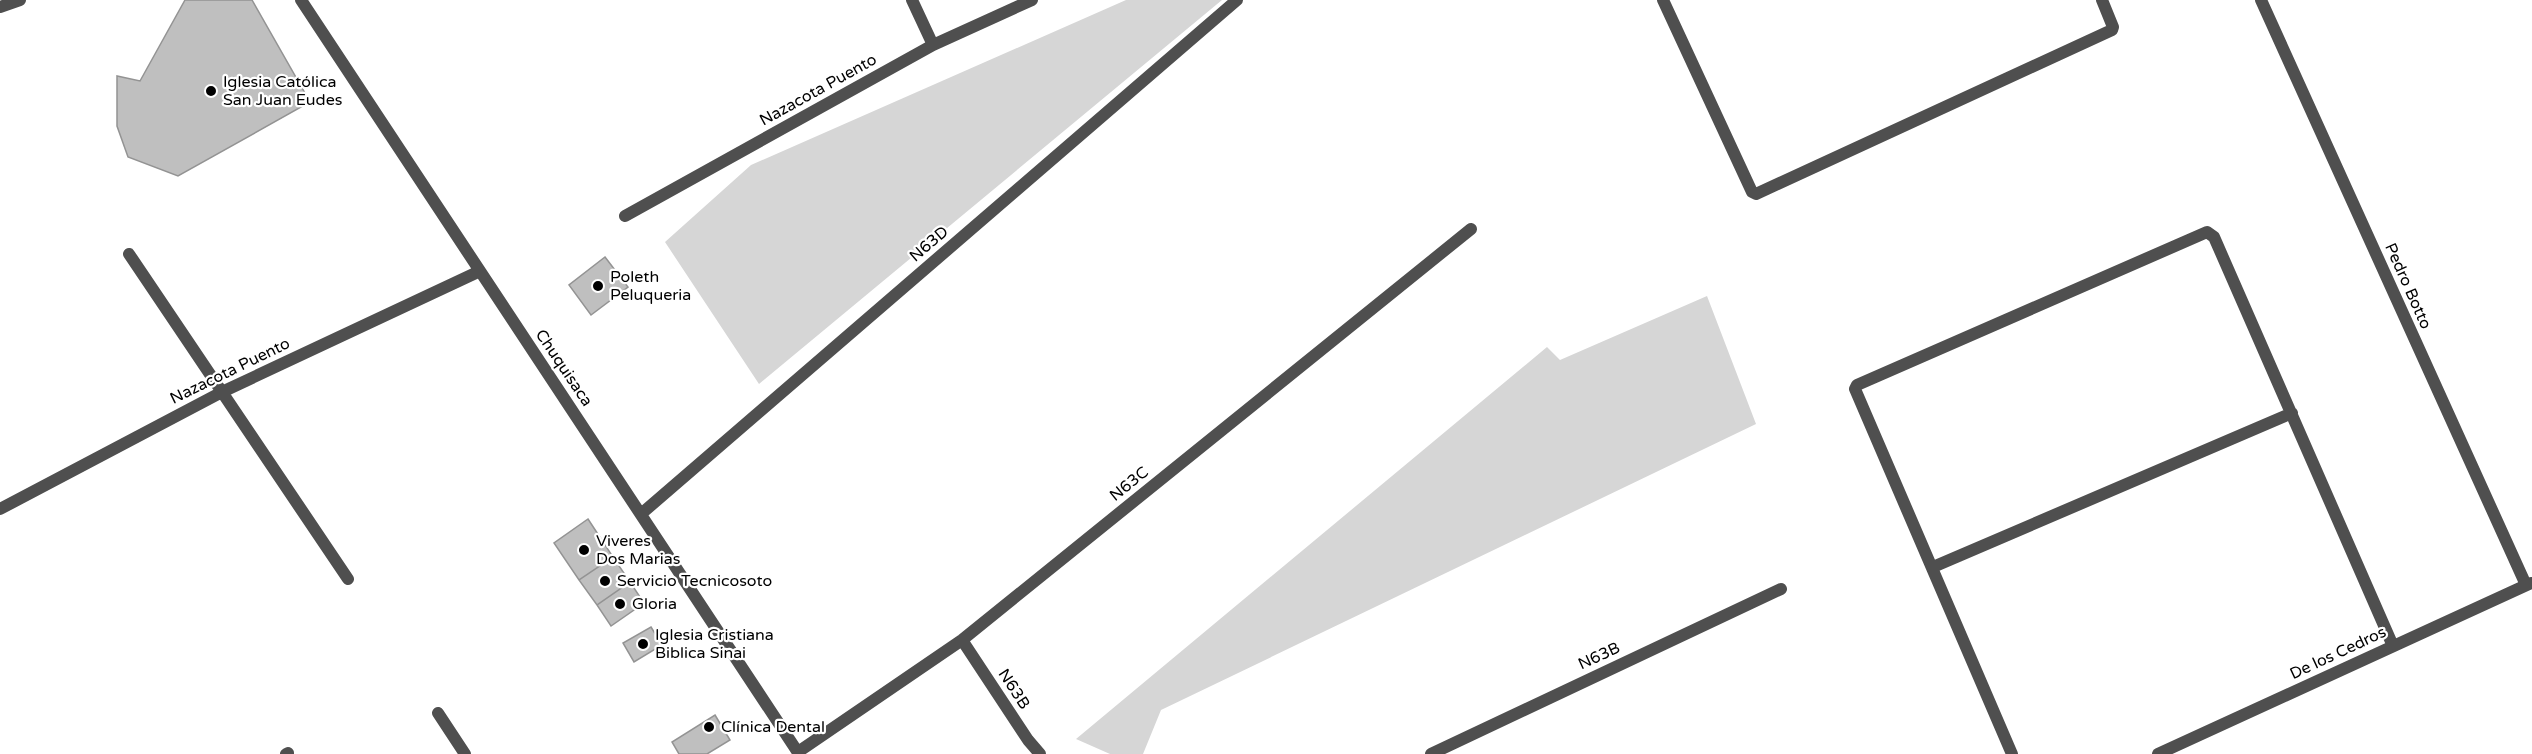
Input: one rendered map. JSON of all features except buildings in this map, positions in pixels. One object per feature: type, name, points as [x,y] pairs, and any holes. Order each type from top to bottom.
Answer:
[{"type":"street","points":[[0,7],[20,0]]},
{"type":"street","name":"Chuquisaca","points":[[301,0],[799,753]]},
{"type":"street","points":[[912,0],[933,45]]},
{"type":"street","name":"Nazacota Puento","points":[[625,216],[933,45],[1032,0]]},
{"type":"street","name":"N63D","points":[[641,514],[1237,0]]},
{"type":"street","points":[[1663,0],[1752,192],[1757,194],[2112,30],[2113,27],[2102,0]]},
{"type":"street","name":"Pedro Botto","points":[[2261,0],[2529,584]]},
{"type":"street","name":"N63C","points":[[799,753],[963,640],[1471,229]]},
{"type":"street","points":[[2012,754],[1933,567],[1855,394],[1857,385],[2207,232],[2214,237],[2393,646]]},
{"type":"street","points":[[129,254],[348,579]]},
{"type":"street","name":"Nazacota Puento","points":[[0,509],[222,392],[480,271]]},
{"type":"street","points":[[1933,567],[2292,413]]},
{"type":"street","name":"De los Cedros","points":[[2158,754],[2529,584]]},
{"type":"street","name":"N63B","points":[[1431,754],[1780,589]]},
{"type":"street","name":"N63B","points":[[963,640],[1028,740],[1040,754]]},
{"type":"street","points":[[438,713],[465,754]]},
{"type":"shaded area","points":[[1126,0],[1222,0],[759,384],[665,242],[751,165]]},
{"type":"shaded area","points":[[1707,296],[1756,424],[1161,710],[1143,754],[1110,754],[1076,739],[1547,347],[1560,360]]},
{"type":"place","name":"Iglesia Católica San Juan Eudes","points":[[211,91]]},
{"type":"place","name":"Poleth Peluqueria","points":[[598,286]]},
{"type":"place","name":"Viveres Dos Marias","points":[[584,550]]},
{"type":"place","name":"Servicio Tecnicosoto","points":[[605,581]]},
{"type":"place","name":"Gloria","points":[[620,604]]},
{"type":"place","name":"Iglesia Cristiana Biblica Sinai","points":[[643,644]]},
{"type":"place","name":"Clínica Dental","points":[[709,727]]}]
